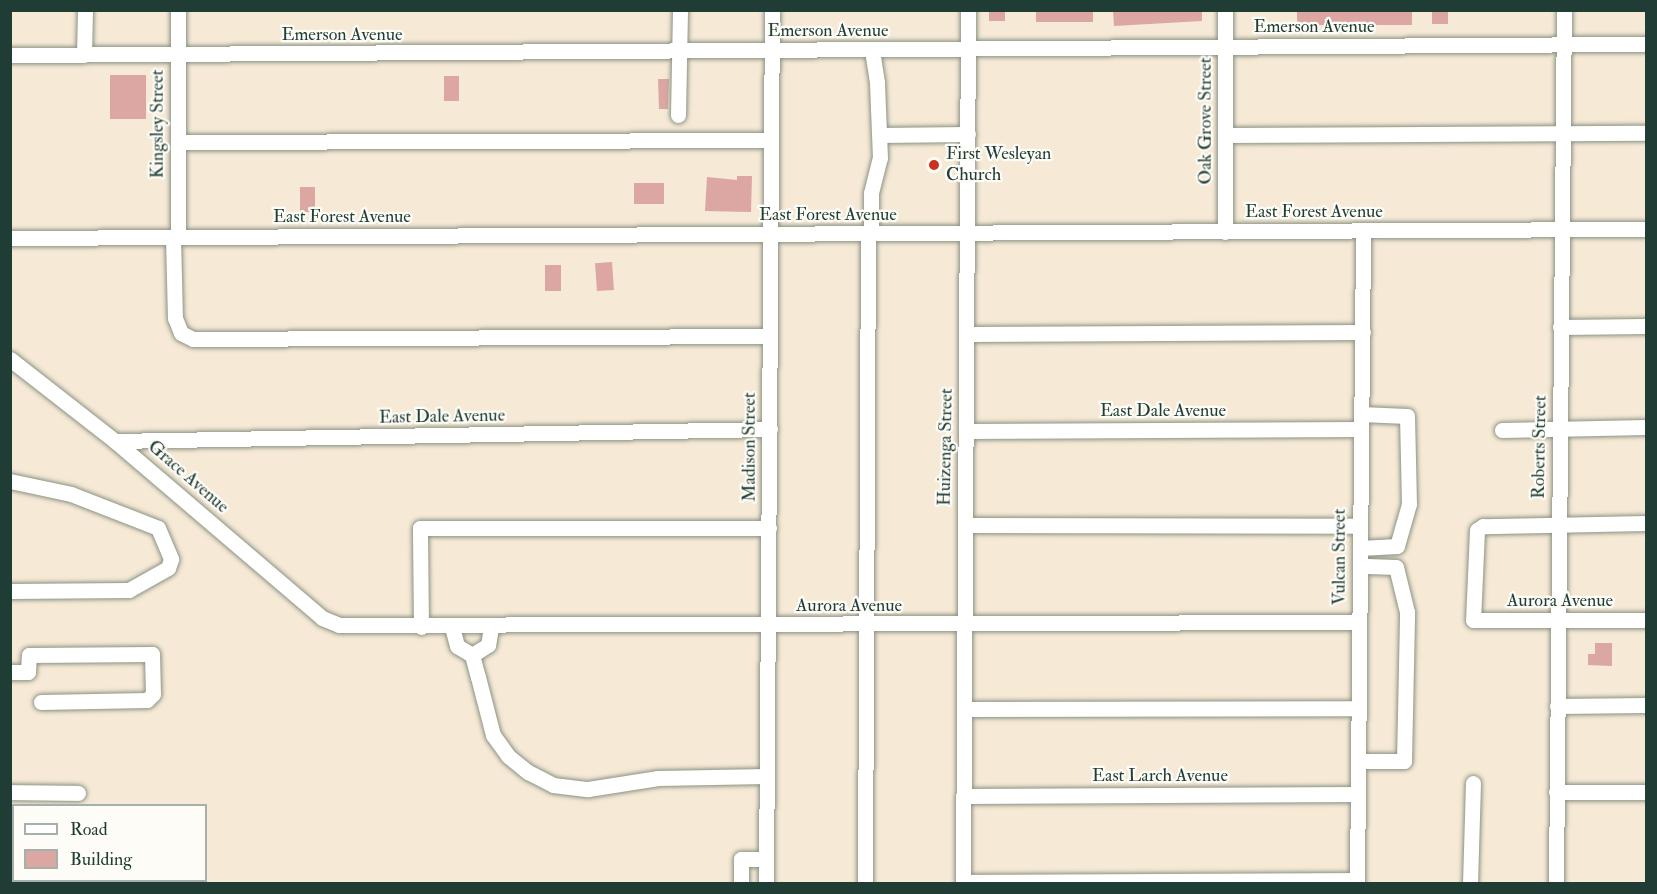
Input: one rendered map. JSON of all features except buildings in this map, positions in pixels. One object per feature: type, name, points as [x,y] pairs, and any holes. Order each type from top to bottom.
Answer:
[{"type":"street","points":[[84,55],[85,10]]},
{"type":"street","name":"Kingsley Street","points":[[178,10],[175,318],[181,333],[193,339],[770,336]]},
{"type":"street","points":[[678,115],[680,10]]},
{"type":"street","name":"Madison Street","points":[[766,884],[772,10]]},
{"type":"street","name":"Huizenga Street","points":[[963,883],[968,10]]},
{"type":"street","name":"Oak Grove Street","points":[[1225,10],[1225,232]]},
{"type":"street","name":"Roberts Street","points":[[1556,884],[1564,10]]},
{"type":"street","name":"Emerson Avenue","points":[[10,55],[1647,44]]},
{"type":"street","points":[[865,884],[869,234],[871,194],[880,158],[872,50]]},
{"type":"street","points":[[880,135],[968,134]]},
{"type":"street","points":[[1225,135],[1647,134]]},
{"type":"street","points":[[178,142],[771,140]]},
{"type":"street","name":"East Forest Avenue","points":[[10,238],[1647,229]]},
{"type":"street","name":"Vulcan Street","points":[[1357,882],[1363,231]]},
{"type":"street","points":[[1560,327],[1647,326]]},
{"type":"street","points":[[967,334],[1363,332]]},
{"type":"street","name":"Grace Avenue","points":[[10,358],[115,441],[322,618],[339,625]]},
{"type":"street","name":"East Dale Avenue","points":[[966,431],[1361,421],[1407,416],[1408,504],[1397,546],[1360,548]]},
{"type":"street","points":[[1502,430],[1647,428]]},
{"type":"street","name":"East Dale Avenue","points":[[115,441],[770,429]]},
{"type":"street","points":[[10,481],[71,494],[158,528],[171,559],[168,568],[129,590],[10,591]]},
{"type":"street","name":"Aurora Avenue","points":[[1558,523],[1496,523],[1477,530],[1473,620],[1647,620]]},
{"type":"street","points":[[1558,523],[1647,523]]},
{"type":"street","points":[[965,525],[1360,526]]},
{"type":"street","points":[[421,627],[420,528],[769,528]]},
{"type":"street","points":[[1358,761],[1404,761],[1407,612],[1396,567],[1360,566]]},
{"type":"street","name":"Aurora Avenue","points":[[339,625],[491,627],[1359,622]]},
{"type":"street","points":[[452,627],[457,646],[472,655],[494,735],[508,756],[553,785],[588,789],[658,778],[767,776]]},
{"type":"street","points":[[472,655],[488,645],[491,627]]},
{"type":"street","points":[[10,672],[28,672],[28,655],[152,654],[153,694],[147,700],[41,702]]},
{"type":"street","points":[[1557,706],[1647,705]]},
{"type":"street","points":[[964,709],[1359,708]]},
{"type":"street","points":[[1470,884],[1473,783]]},
{"type":"street","points":[[10,792],[78,793]]},
{"type":"street","points":[[1556,792],[1647,792]]},
{"type":"street","name":"East Larch Avenue","points":[[963,796],[1357,794]]},
{"type":"street","points":[[741,884],[741,859],[766,859]]},
{"type":"street","points":[[963,883],[1357,882]]},
{"type":"place","name":"First Wesleyan Church","points":[[934,165]]}]
